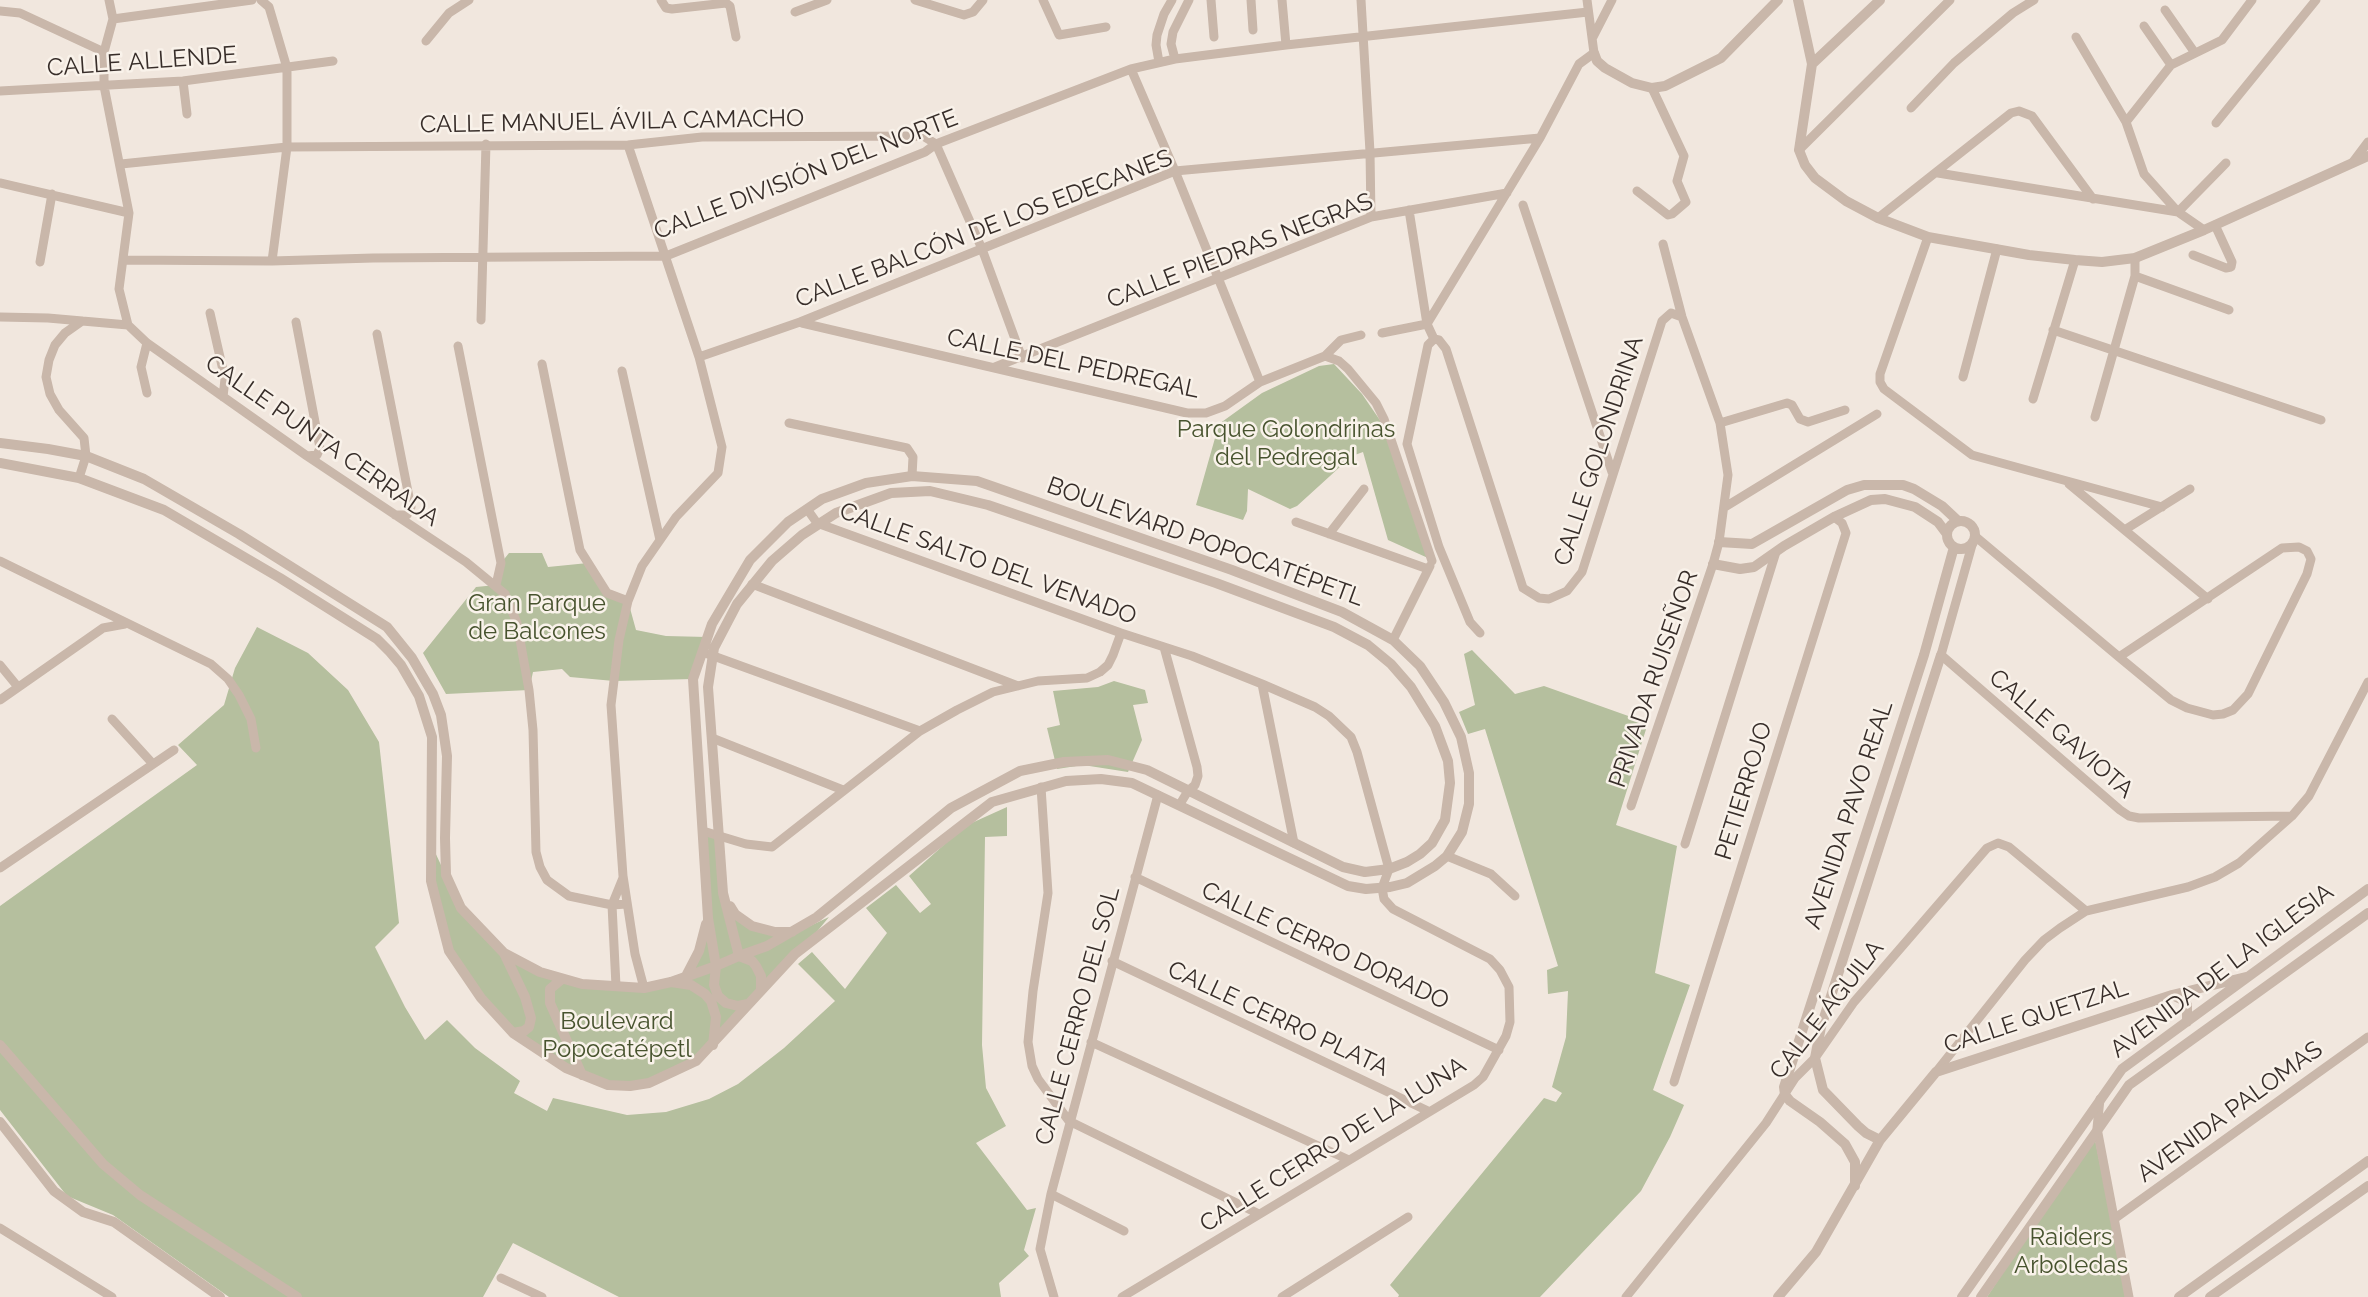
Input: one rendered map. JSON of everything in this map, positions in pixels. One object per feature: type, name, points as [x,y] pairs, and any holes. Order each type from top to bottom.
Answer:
[{"type":"street","points":[[0,317],[128,325],[119,289],[129,213],[104,86],[104,52],[113,19],[109,0]]},
{"type":"street","points":[[113,19],[206,4],[252,0]]},
{"type":"street","points":[[262,0],[269,8],[287,68],[287,147],[272,261]]},
{"type":"street","points":[[426,41],[449,13],[469,0]]},
{"type":"street","points":[[661,0],[666,8],[673,9],[726,3],[730,6],[736,37]]},
{"type":"street","points":[[795,12],[827,0]]},
{"type":"street","points":[[915,0],[964,15],[973,12],[982,0]]},
{"type":"street","points":[[1044,0],[1059,35],[1106,27]]},
{"type":"street","points":[[1159,62],[1156,45],[1164,14],[1171,0]]},
{"type":"street","points":[[1175,59],[1171,44],[1178,20],[1189,0]]},
{"type":"street","points":[[1211,0],[1214,37]]},
{"type":"street","points":[[1251,0],[1253,30]]},
{"type":"street","points":[[1282,0],[1286,45]]},
{"type":"street","points":[[1361,0],[1371,216]]},
{"type":"street","points":[[1587,0],[1597,61],[1618,77],[1652,88],[1665,86],[1721,58],[1778,0]]},
{"type":"street","points":[[1593,37],[1612,0]]},
{"type":"street","points":[[1798,0],[1811,64],[1800,150],[1805,165],[1815,178],[1846,201],[1878,219],[1928,237],[2075,260],[2102,262],[2135,258],[2209,228],[2368,156]]},
{"type":"street","points":[[1811,64],[1880,0]]},
{"type":"street","points":[[1800,150],[1950,0]]},
{"type":"street","points":[[1911,108],[1954,63],[2013,13],[2034,0]]},
{"type":"street","points":[[2126,122],[2171,65],[2222,40],[2252,0]]},
{"type":"street","points":[[2216,123],[2316,0]]},
{"type":"street","points":[[2165,10],[2196,53]]},
{"type":"street","points":[[0,11],[20,13],[104,52]]},
{"type":"street","name":"CALLE DIVISIÓN DEL NORTE","points":[[123,260],[666,256],[925,152],[936,144],[1131,69],[1175,59],[1286,45],[1588,12]]},
{"type":"street","points":[[1164,14],[1178,20]]},
{"type":"street","points":[[2144,26],[2171,65]]},
{"type":"street","points":[[2076,37],[2126,122],[2144,174],[2178,212]]},
{"type":"street","points":[[1381,333],[1427,324],[1540,138],[1579,64],[1594,53]]},
{"type":"street","name":"CALLE ALLENDE","points":[[0,91],[183,81],[333,61]]},
{"type":"street","points":[[1131,69],[1260,382]]},
{"type":"street","points":[[183,81],[187,114]]},
{"type":"street","points":[[1637,191],[1668,215],[1686,202],[1677,181],[1684,156],[1652,88]]},
{"type":"street","points":[[1878,219],[2011,113],[2026,112],[2032,116],[2094,199]]},
{"type":"street","name":"CALLE MANUEL ÁVILA CAMACHO","points":[[121,164],[287,147],[628,145],[702,137],[909,136],[923,136],[936,144]]},
{"type":"street","name":"CALLE BALCÓN DE LOS EDECANES","points":[[699,357],[800,322],[1175,171],[1540,138]]},
{"type":"street","points":[[2353,162],[2368,142]]},
{"type":"street","points":[[481,320],[486,144]]},
{"type":"street","points":[[936,144],[982,249],[1022,358]]},
{"type":"street","points":[[628,145],[699,357],[722,447],[722,461],[718,473],[676,517],[642,566],[628,601],[619,640],[611,705],[623,876],[626,904],[644,988]]},
{"type":"street","points":[[2178,212],[2226,163]]},
{"type":"street","points":[[1938,173],[2178,212],[2209,228],[2232,262],[2231,267],[2226,268],[2193,255]]},
{"type":"street","points":[[0,183],[129,213]]},
{"type":"street","name":"CALLE PIEDRAS NEGRAS","points":[[993,368],[1371,216],[1507,193]]},
{"type":"street","points":[[40,262],[51,194]]},
{"type":"street","points":[[1523,205],[1612,472]]},
{"type":"street","name":"CALLE GOLONDRINA","points":[[1409,210],[1427,324],[1434,339],[1439,340],[1446,349],[1522,588],[1530,594],[1549,599],[1567,592],[1582,572],[1662,321],[1671,313],[1682,317]]},
{"type":"street","points":[[1928,237],[1880,374],[1884,390],[1972,455],[2162,507]]},
{"type":"street","name":"PRIVADA RUISEÑOR","points":[[1632,806],[1713,564],[1725,507],[1728,475],[1720,423],[1682,317],[1662,244]]},
{"type":"street","points":[[1963,377],[1997,249]]},
{"type":"street","points":[[2095,417],[2135,276],[2135,258]]},
{"type":"street","points":[[2033,399],[2075,260]]},
{"type":"street","points":[[2135,276],[2229,310]]},
{"type":"street","points":[[210,313],[225,379],[223,397]]},
{"type":"street","points":[[79,478],[86,456],[84,438],[59,411],[50,394],[46,377],[55,345],[65,332],[82,321]]},
{"type":"street","points":[[296,322],[320,448],[317,456],[307,456]]},
{"type":"street","name":"CALLE DEL PEDREGAL","points":[[800,322],[1187,413],[1206,413],[1225,406],[1260,382],[1325,356],[1341,340],[1361,334]]},
{"type":"street","name":"CALLE PUNTA CERRADA","points":[[128,325],[147,343],[223,397],[496,585]]},
{"type":"street","points":[[2053,330],[2322,420]]},
{"type":"street","points":[[377,334],[411,507],[407,515],[394,515]]},
{"type":"street","points":[[1434,339],[1428,345],[1408,444],[1439,547],[1470,622],[1480,633]]},
{"type":"street","points":[[147,343],[141,367],[147,393]]},
{"type":"street","points":[[458,346],[501,562],[496,585],[505,594],[517,623],[529,690],[533,730],[536,852],[540,867],[547,880],[569,896],[612,905],[626,904]]},
{"type":"street","points":[[1325,356],[1339,361],[1348,369],[1376,403],[1384,419],[1430,565]]},
{"type":"street","points":[[542,364],[580,550],[607,593],[628,601]]},
{"type":"street","points":[[622,371],[660,540]]},
{"type":"street","points":[[1720,423],[1791,403],[1797,415],[1808,422],[1845,410]]},
{"type":"street","points":[[1725,507],[1877,414]]},
{"type":"street","points":[[789,423],[907,448],[913,457],[912,476]]},
{"type":"street","name":"BOULEVARD POPOCATÉPETL","points":[[0,443],[86,456],[144,479],[239,534],[387,627],[401,642],[433,694],[446,737],[446,875],[461,908],[504,953],[540,972],[582,984],[644,988],[671,982],[716,966],[795,932],[951,807],[1020,771],[1063,762],[1108,760],[1139,768],[1343,867],[1366,872],[1389,869],[1407,862],[1432,843],[1445,820],[1450,783],[1448,761],[1435,726],[1411,687],[1391,664],[1368,645],[1334,627],[1216,583],[988,505],[930,491],[891,493],[836,513],[817,523],[772,561],[752,584],[737,604],[694,679],[708,918],[716,966],[714,985],[718,996],[732,1005],[748,1004]]},
{"type":"street","name":"BOULEVARD POPOCATÉPETL","points":[[0,463],[79,478],[164,510],[377,639],[401,665],[419,696],[432,737],[431,881],[449,951],[481,998],[513,1033],[566,1068],[608,1085],[649,1083],[696,1061],[795,954],[992,802],[1066,781],[1101,779],[1135,784],[1348,886],[1382,888],[1415,879],[1447,856],[1462,832],[1469,804],[1468,764],[1461,737],[1444,702],[1420,666],[1394,640],[1342,612],[1219,565],[977,481],[912,476],[866,482],[822,499],[788,522],[751,560],[712,624],[707,654],[708,687],[723,892],[739,956]]},
{"type":"street","points":[[103,487],[109,463]]},
{"type":"street","points":[[2064,479],[2208,599]]},
{"type":"street","points":[[1719,542],[1752,544],[1847,490],[1864,485],[1903,485],[1914,489],[1942,506],[1958,521]]},
{"type":"street","points":[[1329,534],[1364,489]]},
{"type":"street","points":[[2126,529],[2190,489]]},
{"type":"street","points":[[1713,564],[1740,569],[1754,567],[1834,517],[1871,500],[1885,499],[1916,507],[1938,522],[1954,547],[1964,549],[1974,541],[1976,531],[1969,522],[1958,521],[1952,523],[1947,534]]},
{"type":"street","name":"CALLE SALTO DEL VENADO","points":[[807,509],[817,523],[1164,647],[1315,707],[1340,724],[1351,737],[1389,869]]},
{"type":"street","name":"PETIERROJO","points":[[1674,1082],[1846,533],[1842,523],[1834,517]]},
{"type":"street","points":[[1296,522],[1430,565]]},
{"type":"street","points":[[1974,541],[2171,700],[2187,708],[2213,715],[2233,710],[2248,694],[2307,574],[2311,559],[2307,551],[2299,547],[2283,548],[2119,657]]},
{"type":"street","name":"AVENIDA PAVO REAL","points":[[1815,1058],[1821,1027],[1941,655],[1974,541]]},
{"type":"street","points":[[1394,640],[1439,547]]},
{"type":"street","name":"AVENIDA PAVO REAL","points":[[1785,1095],[1784,1087],[1792,1057],[1924,655],[1954,547]]},
{"type":"street","points":[[1685,844],[1776,552]]},
{"type":"street","points":[[0,561],[211,664],[239,695],[251,719],[256,748]]},
{"type":"street","points":[[752,584],[1017,686]]},
{"type":"street","points":[[1334,627],[1342,612]]},
{"type":"street","points":[[0,700],[103,628],[126,624]]},
{"type":"street","points":[[703,831],[746,844],[772,847],[920,731],[993,692],[1038,681],[1087,678],[1100,672],[1108,665],[1121,633]]},
{"type":"street","points":[[1164,647],[1197,767],[1195,785],[1180,804]]},
{"type":"street","points":[[1391,664],[1399,662],[1405,651]]},
{"type":"street","points":[[707,654],[920,731]]},
{"type":"street","name":"CALLE GAVIOTA","points":[[1941,655],[2129,816],[2292,816]]},
{"type":"street","points":[[0,665],[18,687]]},
{"type":"street","points":[[1936,1072],[2044,940],[2086,911],[2188,887],[2215,877],[2239,863],[2292,816],[2309,796],[2368,682]]},
{"type":"street","points":[[1262,684],[1294,843]]},
{"type":"street","points":[[113,719],[153,764]]},
{"type":"street","points":[[712,738],[843,790]]},
{"type":"street","points":[[0,868],[174,750]]},
{"type":"street","points":[[1135,784],[1139,768]]},
{"type":"street","points":[[1041,786],[1048,893],[1028,1042],[1032,1066],[1038,1079],[1069,1121],[1259,1214]]},
{"type":"street","name":"CALLE CERRO DEL SOL","points":[[1054,1297],[1040,1248],[1051,1194],[1158,795]]},
{"type":"street","name":"CALLE ÁGUILA","points":[[1626,1297],[1766,1123],[1795,1078],[1815,1058],[1854,1002],[1987,848],[1998,843],[2009,847],[2086,911]]},
{"type":"street","points":[[1447,856],[1492,874],[1515,896]]},
{"type":"street","points":[[1382,888],[1389,869]]},
{"type":"street","points":[[616,986],[612,905],[623,876]]},
{"type":"street","name":"CALLE CERRO DORADO","points":[[1135,877],[1499,1050]]},
{"type":"street","name":"CALLE CERRO DE LA LUNA","points":[[1122,1297],[1474,1085],[1483,1077],[1506,1036],[1510,1004],[1508,987],[1500,970],[1490,959],[1393,909],[1384,899],[1382,888]]},
{"type":"street","name":"AVENIDA DE LA IGLESIA","points":[[1962,1297],[2120,1071],[2368,889]]},
{"type":"street","points":[[723,892],[735,914],[743,921],[775,932],[795,932]]},
{"type":"street","name":"AVENIDA DE LA IGLESIA","points":[[1981,1297],[2127,1088],[2368,913]]},
{"type":"street","points":[[685,976],[699,951],[708,918]]},
{"type":"street","points":[[504,953],[525,997],[531,1018],[529,1027],[513,1033]]},
{"type":"street","name":"BOULEVARD POPOCATÉPETL","points":[[739,956],[757,966],[761,976],[761,991]]},
{"type":"street","name":"CALLE CERRO PLATA","points":[[1112,961],[1428,1111]]},
{"type":"street","points":[[2246,977],[2258,993]]},
{"type":"street","name":"CALLE QUETZAL","points":[[1778,1297],[1816,1252],[1880,1140],[1936,1072],[2172,995],[2246,977]]},
{"type":"street","points":[[562,979],[550,989],[550,1003],[582,1075]]},
{"type":"street","points":[[671,982],[691,985],[705,994],[710,1001],[716,1017],[712,1045]]},
{"type":"street","points":[[2172,995],[2187,1005],[2187,1022]]},
{"type":"street","name":"AVENIDA PALOMAS","points":[[2114,1219],[2368,1037]]},
{"type":"street","points":[[1091,1042],[1349,1160]]},
{"type":"street","points":[[0,1045],[103,1164],[140,1195],[297,1297]]},
{"type":"street","points":[[1815,1058],[1823,1090],[1857,1126],[1880,1140]]},
{"type":"street","points":[[2120,1071],[2127,1088]]},
{"type":"street","points":[[1785,1095],[1845,1144],[1855,1163],[1855,1186]]},
{"type":"street","points":[[2101,1098],[2097,1128],[2130,1297]]},
{"type":"street","points":[[0,1122],[54,1191],[83,1212],[114,1222],[220,1297]]},
{"type":"street","points":[[2179,1297],[2368,1161]]},
{"type":"street","points":[[2210,1297],[2368,1186]]},
{"type":"street","points":[[1051,1194],[1124,1231]]},
{"type":"street","points":[[1282,1297],[1408,1217]]},
{"type":"street","points":[[0,1228],[112,1297]]},
{"type":"street","points":[[501,1278],[542,1297]]},
{"type":"green space","name":"Parque Golondrinas del Pedregal","points":[[1334,364],[1362,394],[1386,429],[1428,558],[1388,540],[1363,452],[1352,456],[1297,506],[1290,509],[1248,489],[1247,511],[1243,520],[1196,505],[1219,424],[1262,393],[1319,366]]},
{"type":"green space","name":"Gran Parque de Balcones","points":[[509,553],[542,553],[548,567],[588,563],[607,593],[628,601],[636,630],[666,636],[707,637],[693,679],[614,681],[570,677],[562,669],[533,672],[529,690],[446,694],[423,653],[476,587],[496,585],[501,563]]},
{"type":"green space","points":[[257,627],[308,653],[348,690],[379,742],[399,923],[375,947],[405,1007],[425,1040],[447,1020],[475,1048],[520,1081],[514,1093],[547,1111],[553,1098],[627,1115],[666,1112],[709,1099],[738,1084],[784,1048],[835,1001],[798,964],[812,952],[845,989],[887,933],[866,908],[896,885],[920,913],[931,904],[909,876],[965,826],[1007,807],[1007,836],[985,837],[982,1045],[986,1088],[1006,1126],[976,1143],[1027,1210],[1036,1208],[1024,1250],[1029,1256],[999,1283],[1001,1297],[619,1297],[513,1243],[483,1297],[229,1297],[113,1215],[67,1196],[0,1110],[0,906],[197,765],[178,745],[224,705],[235,668]]},
{"type":"green space","points":[[1472,650],[1515,694],[1544,686],[1648,723],[1616,825],[1677,846],[1655,973],[1690,985],[1653,1090],[1684,1105],[1641,1191],[1540,1297],[1398,1297],[1390,1285],[1544,1098],[1556,1102],[1562,1093],[1552,1087],[1566,1037],[1568,991],[1548,994],[1547,970],[1558,966],[1485,729],[1468,734],[1459,712],[1475,705],[1464,654]]},
{"type":"green space","points":[[1114,681],[1145,690],[1148,703],[1133,705],[1142,740],[1128,772],[1083,765],[1057,769],[1047,728],[1060,725],[1053,691],[1098,687]]},
{"type":"green space","name":"Boulevard Popocatépetl","points":[[704,833],[718,839],[722,893],[748,928],[795,933],[829,917],[805,946],[696,1060],[650,1083],[608,1085],[566,1067],[513,1033],[449,951],[431,881],[434,850],[461,908],[504,953],[582,987],[651,987],[687,977],[703,943]]},
{"type":"green space","name":"Raiders Arboledas","points":[[2094,1134],[2126,1297],[1987,1297]]}]
